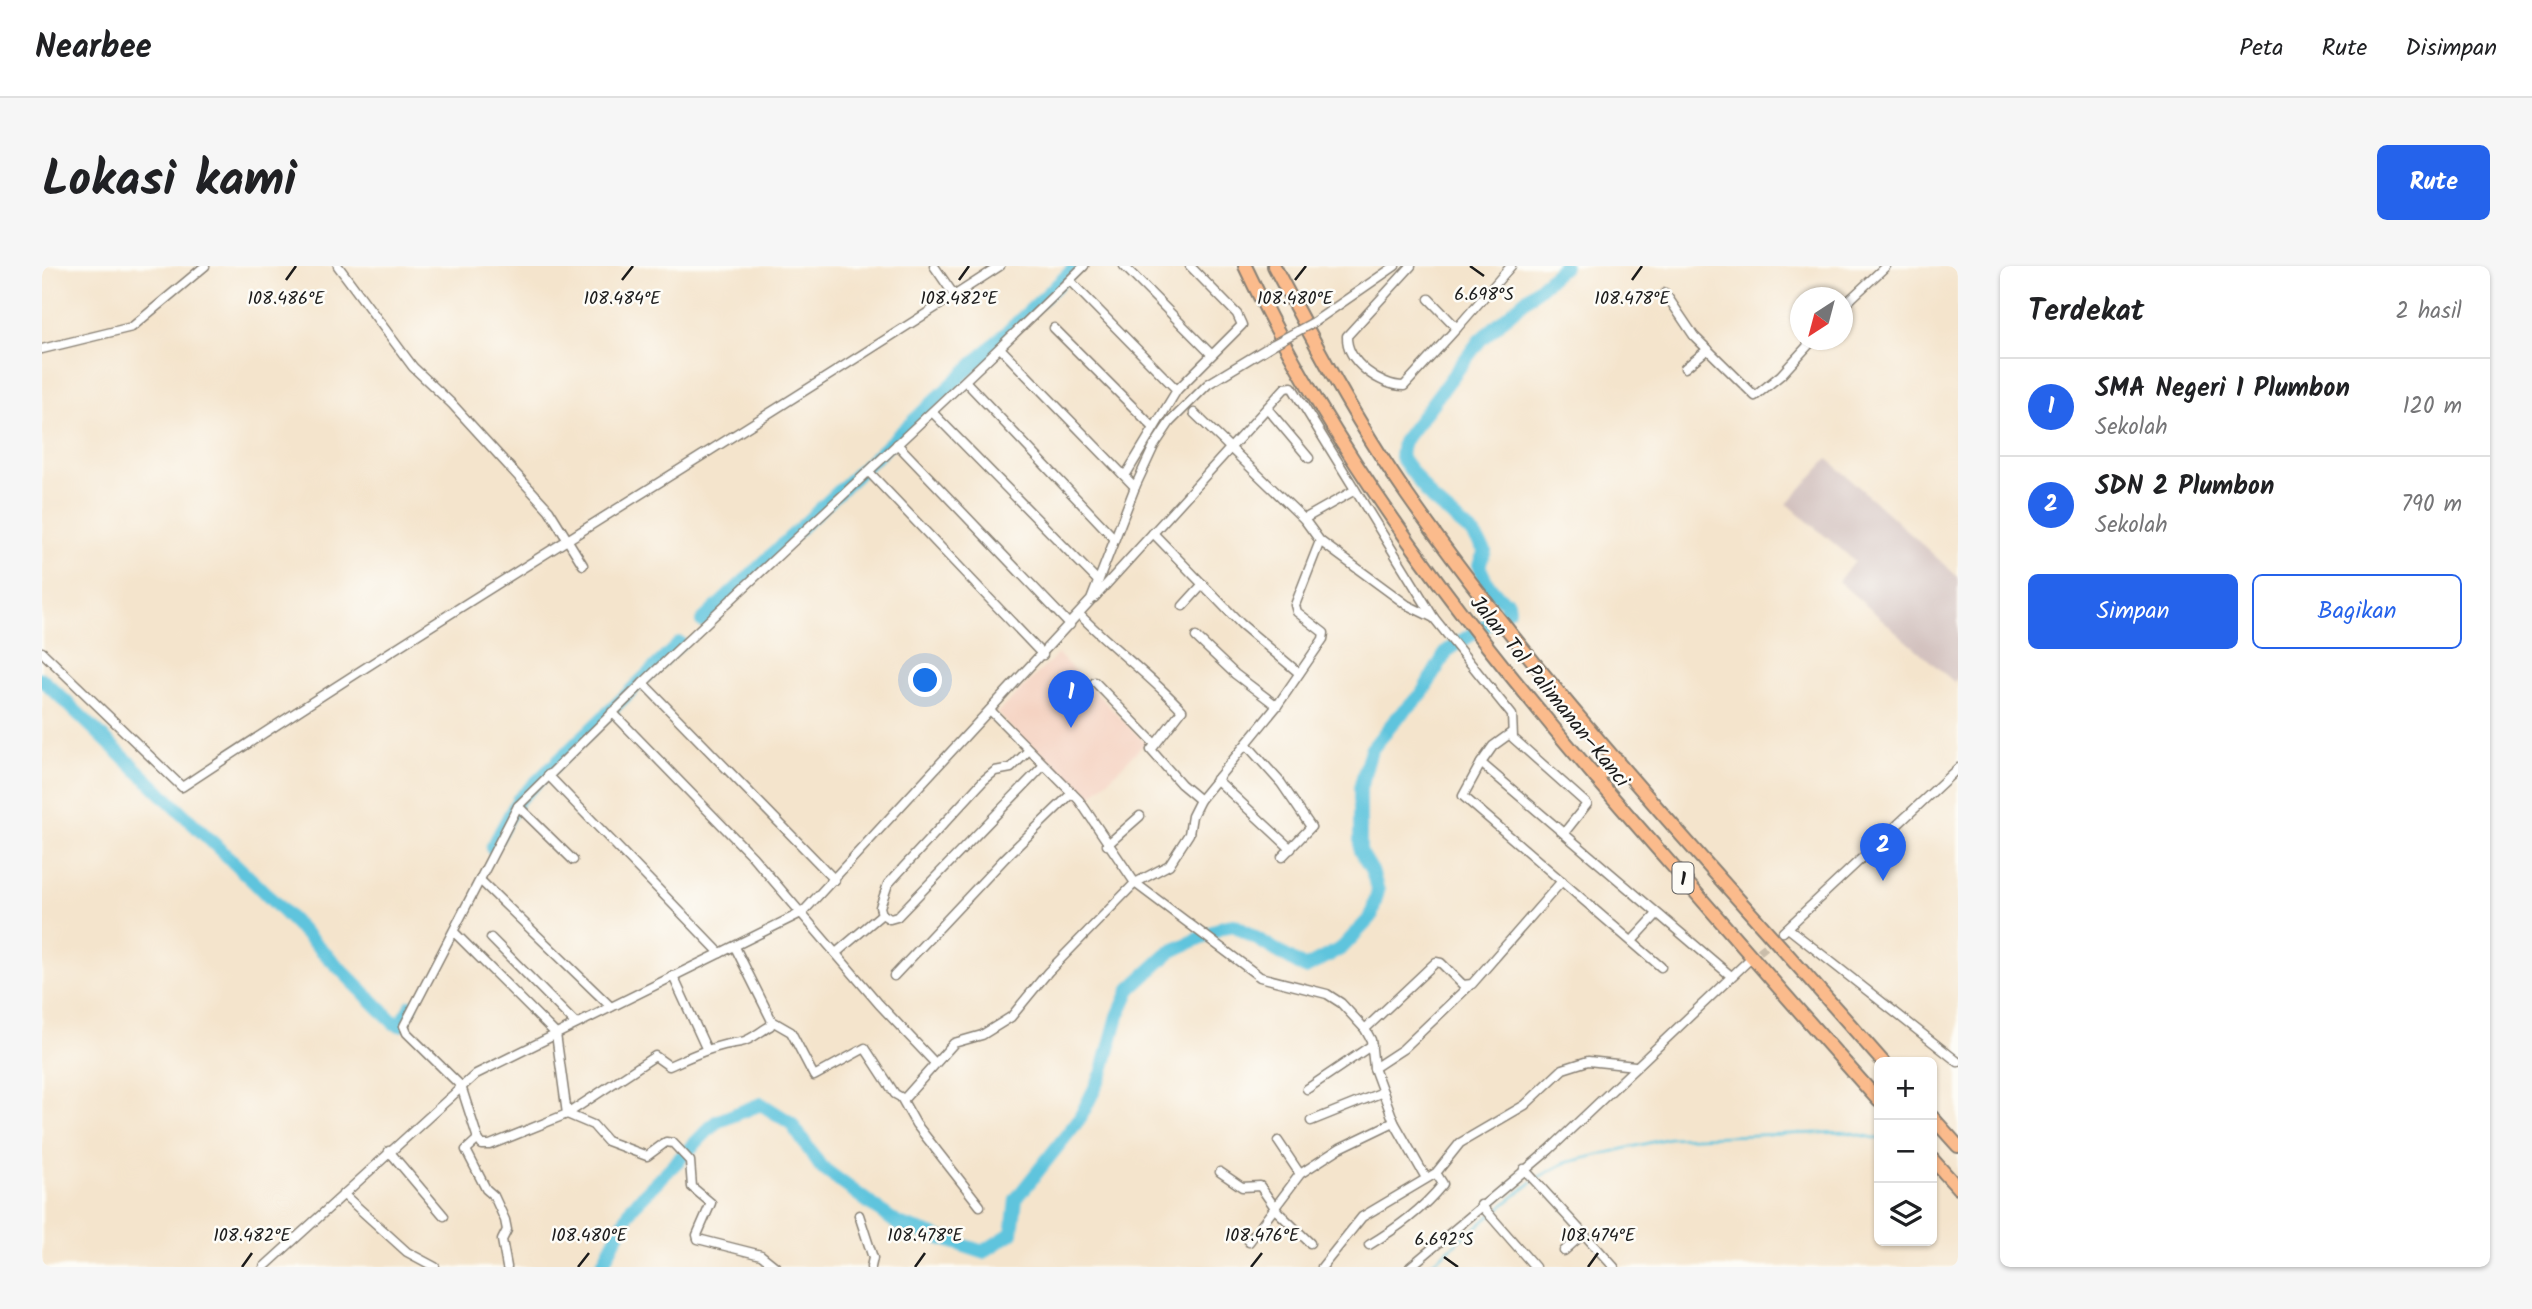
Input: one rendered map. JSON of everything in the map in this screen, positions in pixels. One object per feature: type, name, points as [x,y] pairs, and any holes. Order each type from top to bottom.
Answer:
[{"type":"highway","points":[[1239,266],[1266,312]]},
{"type":"highway","name":"Jalan Tol Palimanan–Kanci","points":[[1245,266],[1266,312],[1308,387],[1382,502],[1458,610],[1596,778],[1874,1095]]},
{"type":"highway","name":"Jalan Tol Palimanan–Kanci","points":[[1274,266],[1332,378],[1406,494],[1478,593],[1617,760],[1879,1057]]},
{"type":"highway","points":[[1596,778],[1617,760]]},
{"type":"highway","points":[[1935,1120],[1958,1146]]},
{"type":"highway","points":[[1937,1165],[1958,1188]]},
{"type":"street","points":[[42,349],[132,327],[205,266]]},
{"type":"street","points":[[338,266],[412,367],[452,404],[548,510],[583,565]]},
{"type":"street","points":[[934,266],[954,295]]},
{"type":"street","points":[[42,652],[182,787],[323,693],[1000,266]]},
{"type":"street","points":[[772,1021],[771,1026],[742,1042],[735,1041],[706,1048],[669,1066],[655,1056],[567,1114],[490,1145],[482,1145],[478,1139],[461,1086],[404,1029],[518,806],[612,712],[789,544],[966,383],[1084,266]]},
{"type":"street","points":[[1124,266],[1210,354]]},
{"type":"street","points":[[1125,475],[1177,390],[1210,354],[1241,326],[1242,321],[1190,266]]},
{"type":"street","points":[[1091,600],[1113,537],[1154,446],[1191,399],[1226,371],[1314,322],[1395,266]]},
{"type":"street","points":[[1411,266],[1347,336],[1347,343],[1357,360],[1381,380],[1404,386],[1511,266]]},
{"type":"street","points":[[1853,297],[1886,266]]},
{"type":"street","points":[[1070,281],[1177,390]]},
{"type":"street","points":[[1665,293],[1694,336],[1757,396],[1803,350]]},
{"type":"street","points":[[1429,299],[1457,328]]},
{"type":"street","points":[[1054,328],[1153,426]]},
{"type":"street","points":[[1000,348],[1135,486]]},
{"type":"street","points":[[1685,368],[1708,349]]},
{"type":"street","points":[[966,383],[1113,537]]},
{"type":"street","points":[[264,1267],[389,1151],[481,1071],[803,912],[1080,615],[1285,388],[1292,387],[1434,618],[1512,715],[1511,733],[1514,740],[1587,804],[1564,833]]},
{"type":"street","points":[[1267,408],[1309,458]]},
{"type":"street","points":[[933,413],[1098,581]]},
{"type":"street","points":[[1194,413],[1304,519],[1320,541],[1413,609],[1434,618]]},
{"type":"street","points":[[897,444],[1070,625]]},
{"type":"street","points":[[869,472],[1043,655]]},
{"type":"street","points":[[1304,519],[1355,489]]},
{"type":"street","points":[[1153,533],[1257,639],[1299,673]]},
{"type":"street","points":[[902,1100],[907,1098],[954,1043],[982,1035],[1011,1017],[1048,972],[1135,883],[1169,865],[1189,834],[1192,816],[1200,800],[1277,706],[1324,635],[1297,612],[1295,606],[1320,541]]},
{"type":"street","points":[[1184,607],[1203,584]]},
{"type":"street","points":[[1080,615],[1116,651],[1143,670],[1182,710],[1154,743],[1151,751],[1181,784],[1200,800]]},
{"type":"street","points":[[1196,636],[1235,674],[1277,706]]},
{"type":"street","points":[[1095,682],[1154,743]]},
{"type":"street","points":[[643,683],[835,880]]},
{"type":"street","points":[[990,710],[1072,793],[1135,883],[1268,981],[1313,990],[1336,999],[1365,1028],[1372,1045],[1374,1068],[1394,1122],[1426,1178]]},
{"type":"street","points":[[612,712],[803,912],[836,953],[935,1063]]},
{"type":"street","points":[[1511,733],[1493,746],[1463,795],[1661,967]]},
{"type":"street","points":[[1247,745],[1281,783],[1311,826],[1282,858]]},
{"type":"street","points":[[1029,750],[1011,768],[995,771],[984,780],[894,877],[880,906],[883,914],[890,919],[897,917],[1044,765]]},
{"type":"street","points":[[1481,763],[1731,976]]},
{"type":"street","points":[[1958,768],[1785,930],[1958,1062]]},
{"type":"street","points":[[548,775],[720,953]]},
{"type":"street","points":[[1216,779],[1291,849]]},
{"type":"street","points":[[894,976],[1004,858],[1072,793]]},
{"type":"street","points":[[518,806],[573,860]]},
{"type":"street","points":[[1107,845],[1140,816]]},
{"type":"street","points":[[481,881],[611,1007]]},
{"type":"street","points":[[1374,1068],[1404,1049],[1470,985],[1562,881]]},
{"type":"street","points":[[836,953],[883,914]]},
{"type":"street","points":[[1632,941],[1657,914]]},
{"type":"street","points":[[454,932],[556,1034],[567,1114]]},
{"type":"street","points":[[491,938],[576,1024]]},
{"type":"street","points":[[735,947],[772,1021],[791,1032],[815,1076],[864,1048],[916,1124],[980,1206]]},
{"type":"street","points":[[1410,1267],[1526,1171],[1748,961]]},
{"type":"street","points":[[1365,1028],[1436,962],[1441,963],[1463,985],[1470,985]]},
{"type":"street","points":[[673,976],[706,1048]]},
{"type":"street","points":[[1307,1089],[1372,1045]]},
{"type":"street","points":[[1322,1267],[1362,1217],[1436,1173],[1460,1143],[1525,1105],[1563,1069],[1588,1061],[1635,1066]]},
{"type":"street","points":[[1311,1121],[1383,1092]]},
{"type":"street","points":[[567,1114],[593,1125],[607,1141],[639,1155],[652,1154],[668,1141],[675,1144],[689,1159],[692,1186],[711,1203],[697,1235],[698,1239],[764,1256],[776,1267]]},
{"type":"street","points":[[1249,1242],[1300,1174],[1340,1148],[1394,1122]]},
{"type":"street","points":[[478,1139],[466,1150],[505,1220],[507,1230],[502,1241],[507,1267]]},
{"type":"street","points":[[1278,1141],[1300,1174]]},
{"type":"street","points":[[389,1151],[444,1216]]},
{"type":"street","points":[[1526,1171],[1608,1265]]},
{"type":"street","points":[[1220,1172],[1242,1187],[1259,1185],[1274,1207],[1310,1243]]},
{"type":"street","points":[[1369,1245],[1408,1220],[1426,1203],[1443,1184],[1436,1173]]},
{"type":"street","points":[[343,1194],[407,1252],[435,1267]]},
{"type":"street","points":[[1483,1207],[1535,1267]]},
{"type":"street","points":[[859,1215],[873,1259],[871,1267]]},
{"type":"street","points":[[1564,1251],[1583,1234]]},
{"type":"shaded area","points":[[1828,459],[1958,577],[1958,677],[1954,682],[1838,581],[1855,561],[1787,504]]},
{"type":"shaded area","points":[[1058,654],[1145,743],[1084,804],[997,713]]},
{"type":"waterway","points":[[702,621],[1077,266]]},
{"type":"waterway","points":[[601,1267],[632,1207],[716,1122],[761,1104],[791,1123],[821,1167],[898,1224],[983,1252],[1012,1233],[1016,1199],[1080,1118],[1102,1074],[1118,1016],[1130,989],[1170,952],[1223,927],[1234,925],[1305,968],[1342,948],[1371,917],[1378,891],[1372,871],[1360,851],[1360,788],[1371,750],[1396,719],[1421,695],[1447,651],[1509,609],[1508,602],[1494,592],[1481,570],[1479,565],[1485,551],[1474,535],[1432,499],[1401,457],[1403,442],[1480,340],[1564,266]]},
{"type":"waterway","points":[[492,848],[518,800],[680,643]]},
{"type":"waterway","points":[[42,679],[256,884],[394,1023],[400,1025],[411,1006]]},
{"type":"waterway","points":[[1537,1178],[1565,1163],[1669,1138],[1847,1132],[1874,1138]]},
{"type":"waterway","points":[[1427,1267],[1532,1182]]},
{"type":"tunnel","points":[[1750,959],[1775,939]]},
{"type":"place","name":"SMA Negeri 1 Plumbon","points":[[1071,728]]},
{"type":"place","name":"SDN 2 Plumbon","points":[[1883,881]]}]
